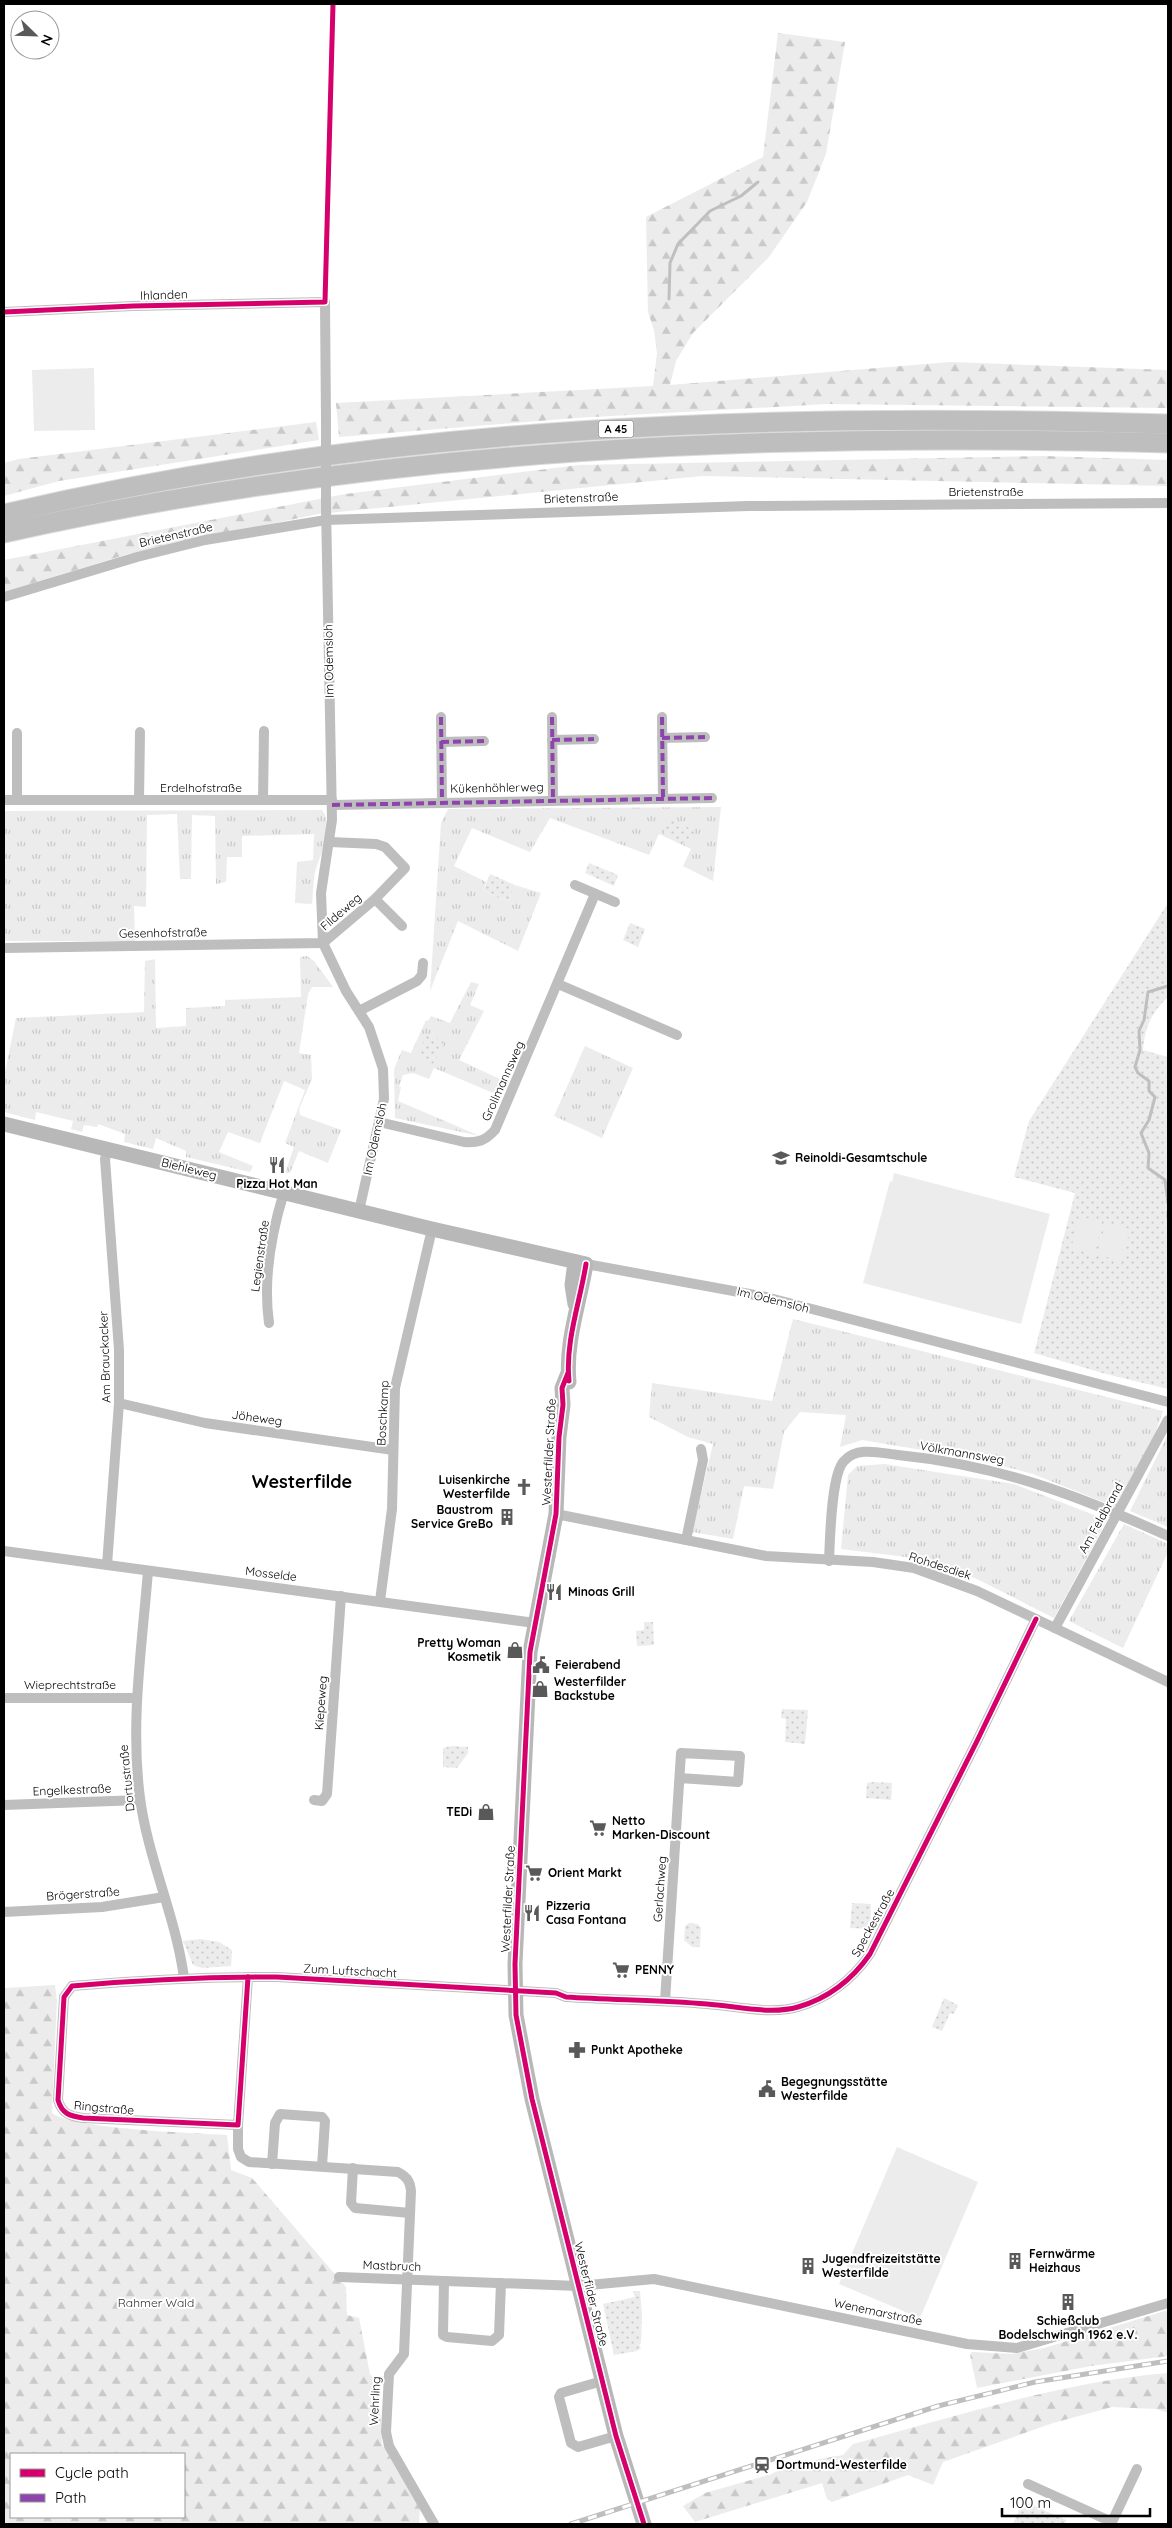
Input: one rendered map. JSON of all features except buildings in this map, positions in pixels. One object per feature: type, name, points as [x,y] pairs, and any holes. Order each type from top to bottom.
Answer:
[{"type":"highway","name":"A 45","points":[[4,514],[189,477],[261,466],[364,452],[530,435],[815,421],[1050,421],[1168,424]]},
{"type":"highway","name":"A 45","points":[[4,533],[142,504],[265,484],[363,471],[529,454],[689,445],[811,441],[935,439],[1168,443]]},
{"type":"street","name":"Ihlanden","points":[[4,312],[156,305],[325,302]]},
{"type":"street","name":"Im Odemsloh","points":[[325,302],[326,520],[332,803],[330,842],[320,908],[323,943],[336,974],[369,1027],[384,1069],[384,1099],[359,1211]]},
{"type":"street","name":"Brietenstraße","points":[[4,597],[137,557],[205,540],[326,520],[748,506],[1168,503]]},
{"type":"street","name":"Kükenhöhlerweg","points":[[441,717],[442,802]]},
{"type":"street","name":"Kükenhöhlerweg","points":[[552,717],[553,800]]},
{"type":"street","points":[[662,717],[663,798]]},
{"type":"street","points":[[263,800],[264,731]]},
{"type":"street","points":[[139,800],[140,732]]},
{"type":"street","points":[[17,733],[17,800]]},
{"type":"street","points":[[662,738],[705,737]]},
{"type":"street","points":[[552,740],[594,739]]},
{"type":"street","points":[[441,742],[484,741]]},
{"type":"street","name":"Kükenhöhlerweg","points":[[332,803],[712,798]]},
{"type":"street","name":"Erdelhofstraße","points":[[4,800],[263,800],[332,803]]},
{"type":"street","name":"Fildeweg","points":[[323,943],[376,899],[405,868],[385,847],[376,844],[330,842]]},
{"type":"street","points":[[575,885],[615,902]]},
{"type":"street","name":"Grollmannsweg","points":[[379,1122],[464,1142],[478,1143],[488,1138],[495,1130],[596,894]]},
{"type":"street","name":"Fildeweg","points":[[376,899],[402,926]]},
{"type":"street","name":"Gesenhofstraße","points":[[4,948],[323,943]]},
{"type":"street","points":[[359,1011],[417,981],[422,975],[423,963]]},
{"type":"street","points":[[558,984],[677,1035]]},
{"type":"street","name":"Biehleweg","points":[[4,1124],[374,1215]]},
{"type":"street","name":"Am Brauckacker","points":[[107,1565],[120,1403],[119,1350],[105,1159],[108,1149]]},
{"type":"street","name":"Legienstraße","points":[[269,1323],[267,1284],[272,1241],[284,1192]]},
{"type":"street","name":"Im Odemsloh","points":[[374,1215],[581,1263],[766,1297],[1168,1402]]},
{"type":"street","name":"Boschkamp","points":[[380,1601],[392,1509],[396,1383],[432,1229]]},
{"type":"street","name":"Westerfilder Straße","points":[[581,1263],[572,1285],[576,1307],[568,1372],[569,1390],[563,1405],[559,1439],[556,1514],[530,1652],[515,1991],[520,2047],[616,2436],[644,2524]]},
{"type":"street","name":"Jöheweg","points":[[120,1403],[205,1423],[393,1450]]},
{"type":"street","name":"Am Feldbrand","points":[[1055,1628],[1168,1420]]},
{"type":"street","points":[[686,1540],[703,1460],[701,1449]]},
{"type":"street","name":"Völkmannsweg","points":[[829,1561],[838,1470],[842,1462],[856,1453],[904,1456],[976,1466],[1038,1483],[1118,1513],[1168,1536]]},
{"type":"street","name":"Rohdesdiek","points":[[556,1514],[766,1556],[873,1562],[914,1568],[951,1580],[1168,1682]]},
{"type":"street","name":"Mosselde","points":[[4,1551],[535,1623]]},
{"type":"street","name":"Dortustraße","points":[[148,1572],[137,1698],[135,1748],[140,1800],[184,1978]]},
{"type":"street","name":"Kiepeweg","points":[[314,1800],[322,1801],[328,1794],[341,1596]]},
{"type":"street","name":"Speckestraße","points":[[515,1991],[556,1993],[566,1997],[665,2001],[767,2009],[796,2008],[829,1994],[858,1970],[879,1938],[1036,1619]]},
{"type":"street","name":"Wieprechtstraße","points":[[4,1698],[137,1698]]},
{"type":"street","name":"Gerlachweg","points":[[665,2001],[681,1752],[740,1756],[738,1782],[680,1778]]},
{"type":"street","name":"Engelkestraße","points":[[4,1805],[140,1800]]},
{"type":"street","name":"Brögerstraße","points":[[4,1912],[102,1907],[164,1898]]},
{"type":"street","points":[[238,2125],[248,1977]]},
{"type":"street","name":"Zum Luftschacht","points":[[184,1978],[248,1977],[515,1991]]},
{"type":"street","name":"Ringstraße","points":[[184,1978],[72,1986],[67,1990],[63,2007],[58,2100],[60,2106],[67,2114],[83,2118],[238,2125]]},
{"type":"street","points":[[272,2164],[275,2123],[276,2117],[280,2114],[322,2117],[325,2121],[322,2166]]},
{"type":"street","name":"Wehrling","points":[[238,2125],[238,2149],[241,2157],[250,2162],[398,2172],[405,2176],[412,2191],[404,2354],[388,2374],[386,2432],[389,2446],[434,2524]]},
{"type":"street","points":[[353,2168],[351,2203],[355,2208],[410,2213]]},
{"type":"street","name":"Mastbruch","points":[[339,2277],[578,2286]]},
{"type":"street","name":"Wenemarstraße","points":[[578,2286],[654,2279],[967,2344],[1017,2348],[1168,2303]]},
{"type":"street","points":[[444,2281],[443,2335],[447,2337],[492,2340],[499,2335],[501,2283]]},
{"type":"street","points":[[602,2381],[561,2393],[559,2397],[571,2443],[578,2447],[616,2436]]},
{"type":"street","points":[[1028,2484],[1112,2523],[1137,2469]]},
{"type":"green space","points":[[778,33],[845,42],[826,154],[807,202],[769,257],[693,333],[676,361],[670,385],[950,362],[1168,370],[1168,408],[828,404],[575,418],[339,437],[336,403],[653,386],[657,353],[654,330],[648,312],[646,217],[763,157]]},
{"type":"green space","points":[[94,368],[95,430],[34,431],[32,370]]},
{"type":"green space","points":[[316,422],[319,440],[59,481],[4,496],[4,463],[19,459]]},
{"type":"green space","points":[[1044,456],[1168,460],[1168,486],[702,476],[318,514],[128,554],[4,592],[4,560],[345,494],[579,465]]},
{"type":"green space","points":[[721,807],[713,881],[683,866],[691,849],[659,834],[649,855],[550,818],[530,852],[472,828],[454,866],[486,882],[483,891],[508,902],[515,885],[541,893],[518,951],[458,921],[430,991],[441,823],[448,809]]},
{"type":"green space","points":[[322,810],[326,817],[327,832],[315,872],[312,904],[295,903],[297,862],[313,860],[314,834],[242,836],[242,857],[227,857],[226,882],[216,884],[215,816],[192,815],[191,879],[180,879],[177,814],[147,815],[146,907],[134,906],[135,941],[4,941],[4,811]]},
{"type":"green space","points":[[670,818],[695,831],[688,846],[664,833]]},
{"type":"green space","points":[[589,863],[618,875],[614,886],[585,873]]},
{"type":"green space","points":[[490,874],[515,885],[508,902],[483,891]]},
{"type":"green space","points":[[1168,903],[1168,997],[1157,1009],[1150,1021],[1145,1034],[1143,1050],[1168,1057],[1168,1389],[1106,1374],[1034,1353],[1075,1193],[1014,1177],[1029,1121]]},
{"type":"green space","points":[[630,923],[645,929],[638,947],[623,940]]},
{"type":"green space","points":[[307,956],[314,961],[333,987],[312,987],[308,994],[299,1053],[311,1055],[312,1079],[299,1109],[300,1115],[341,1130],[328,1163],[299,1151],[290,1173],[285,1173],[294,1147],[285,1143],[305,1090],[284,1081],[260,1143],[228,1132],[219,1152],[253,1166],[250,1172],[186,1157],[186,1151],[156,1138],[153,1149],[124,1142],[125,1134],[98,1124],[97,1127],[84,1125],[82,1132],[71,1129],[73,1121],[36,1112],[35,1120],[4,1112],[4,1077],[16,1018],[144,1012],[145,961],[155,959],[156,1028],[186,1026],[186,1008],[225,1006],[225,1000],[301,997],[300,957]]},
{"type":"green space","points":[[471,982],[479,984],[470,1005],[484,1011],[459,1060],[502,1080],[498,1095],[434,1068],[429,1079],[413,1073],[403,1075],[399,1087],[401,1087],[398,1101],[480,1136],[395,1118],[394,1069],[402,1050],[411,1053],[426,1020],[428,1021],[431,1016],[450,1023]]},
{"type":"green space","points":[[427,1034],[444,1041],[434,1064],[417,1056]]},
{"type":"green space","points":[[585,1046],[633,1068],[602,1138],[554,1116]]},
{"type":"green space","points":[[894,1173],[1050,1214],[1021,1324],[863,1283],[890,1181],[892,1182]]},
{"type":"green space","points":[[1079,1216],[1102,1222],[1094,1254],[1071,1249]]},
{"type":"green space","points":[[1105,1223],[1130,1229],[1122,1261],[1098,1255]]},
{"type":"green space","points":[[793,1319],[1163,1411],[1154,1437],[1116,1507],[1033,1474],[976,1459],[862,1440],[840,1447],[846,1415],[800,1412],[784,1432],[773,1489],[744,1486],[733,1539],[692,1532],[713,1444],[688,1437],[649,1417],[652,1383],[772,1401]]},
{"type":"green space","points":[[1168,1434],[1168,1527],[1130,1511]]},
{"type":"green space","points":[[884,1464],[1014,1484],[1107,1520],[1054,1618],[975,1578],[914,1558],[841,1549],[848,1475],[857,1466]]},
{"type":"green space","points":[[1124,1524],[1168,1544],[1168,1552],[1123,1648],[1069,1621]]},
{"type":"green space","points":[[644,1622],[653,1622],[654,1645],[637,1646],[636,1631],[644,1630]]},
{"type":"green space","points":[[782,1709],[808,1710],[805,1744],[785,1742],[786,1719],[781,1718]]},
{"type":"green space","points":[[452,1746],[468,1747],[468,1753],[457,1768],[443,1767],[443,1748]]},
{"type":"green space","points":[[867,1783],[892,1783],[891,1800],[866,1798]]},
{"type":"green space","points":[[852,1903],[871,1904],[870,1929],[850,1928]]},
{"type":"green space","points":[[689,1923],[697,1924],[701,1927],[700,1947],[692,1947],[684,1940],[685,1926]]},
{"type":"green space","points":[[200,1939],[219,1942],[232,1950],[231,1966],[202,1968],[193,1965],[183,1941]]},
{"type":"green space","name":"Rahmer Wald","points":[[55,1985],[57,2000],[52,2113],[83,2123],[227,2135],[231,2170],[252,2178],[346,2287],[347,2315],[359,2318],[370,2374],[379,2386],[382,2444],[420,2509],[419,2524],[4,2524],[4,1988]]},
{"type":"green space","points":[[944,1998],[958,2005],[954,2014],[950,2013],[942,2031],[932,2027]]},
{"type":"green space","points":[[897,2147],[978,2182],[920,2318],[839,2284]]},
{"type":"green space","points":[[633,2291],[640,2291],[642,2316],[641,2343],[639,2345],[641,2348],[637,2351],[614,2355],[603,2304],[635,2297]]},
{"type":"green space","points":[[1168,2310],[1168,2356],[1091,2366],[977,2388],[970,2355],[972,2352],[1011,2354],[1044,2348]]},
{"type":"green space","points":[[1168,2373],[1168,2413],[1156,2409],[1112,2407],[1053,2423],[943,2462],[933,2485],[908,2475],[832,2502],[827,2499],[822,2483],[695,2522],[683,2506],[705,2493],[765,2476],[803,2462],[843,2455],[853,2444],[1009,2401],[1088,2384]]},
{"type":"green space","points":[[1023,2501],[1066,2520],[1065,2524],[1013,2524]]},
{"type":"waterway","points":[[669,299],[670,263],[678,244],[710,211],[741,196],[758,182]]},
{"type":"waterway","points":[[1168,986],[1148,992],[1144,1020],[1139,1031],[1140,1050],[1135,1067],[1138,1073],[1149,1081],[1149,1091],[1155,1097],[1149,1120],[1141,1133],[1149,1153],[1148,1168],[1165,1180],[1168,1203]]},
{"type":"waterway","points":[[1168,1212],[1168,1217]]},
{"type":"railway","points":[[571,2524],[938,2406],[1035,2382],[1168,2361]]},
{"type":"marked path","points":[[441,717],[442,802]]},
{"type":"marked path","points":[[552,717],[553,800]]},
{"type":"marked path","points":[[662,717],[663,798]]},
{"type":"marked path","points":[[662,738],[705,737]]},
{"type":"marked path","points":[[552,740],[594,739]]},
{"type":"marked path","points":[[441,742],[484,741]]},
{"type":"marked path","points":[[332,805],[712,798]]},
{"type":"cycle path","points":[[4,312],[133,306],[325,302],[333,4]]},
{"type":"cycle path","points":[[569,1381],[568,1366],[571,1337],[586,1264]]},
{"type":"cycle path","points":[[568,1373],[562,1388],[563,1405],[559,1437],[556,1514],[530,1652],[515,1964],[516,2015],[532,2099],[616,2436],[644,2524]]},
{"type":"cycle path","points":[[248,1977],[238,2125],[83,2118],[70,2115],[64,2111],[58,2100],[64,1997],[72,1986],[174,1979],[225,1978],[251,1977],[277,1977],[556,1993],[566,1997],[689,2003],[765,2010],[798,2007],[820,1999],[839,1987],[856,1972],[870,1954],[1036,1619]]},
{"type":"place","name":"Reinoldi-Gesamtschule","points":[[781,1158]]},
{"type":"place","name":"Pizza Hot Man","points":[[277,1165]]},
{"type":"place","name":"Luisenkirche Westerfilde","points":[[524,1487]]},
{"type":"place","name":"Baustrom Service GreBo","points":[[507,1517]]},
{"type":"place","name":"Minoas Grill","points":[[554,1592]]},
{"type":"place","name":"Pretty Woman Kosmetik","points":[[515,1650]]},
{"type":"place","name":"Feierabend","points":[[541,1665]]},
{"type":"place","name":"Westerfilder Backstube","points":[[540,1689]]},
{"type":"place","name":"TEDi","points":[[486,1812]]},
{"type":"place","name":"Netto Marken-Discount","points":[[598,1828]]},
{"type":"place","name":"Orient Markt","points":[[534,1873]]},
{"type":"place","name":"Pizzeria Casa Fontana","points":[[532,1913]]},
{"type":"place","name":"PENNY","points":[[621,1970]]},
{"type":"place","name":"Punkt Apotheke","points":[[577,2050]]},
{"type":"place","name":"Begegnungsstätte Westerfilde","points":[[767,2089]]},
{"type":"place","name":"Fernwärme Heizhaus","points":[[1015,2261]]},
{"type":"place","name":"Jugendfreizeitstätte Westerfilde","points":[[808,2266]]},
{"type":"place","name":"Schießclub Bodelschwingh 1962 e.V.","points":[[1068,2302]]},
{"type":"place","name":"Dortmund-Westerfilde","points":[[762,2465]]},
{"type":"district","name":"Westerfilde","points":[[302,1482]]}]
